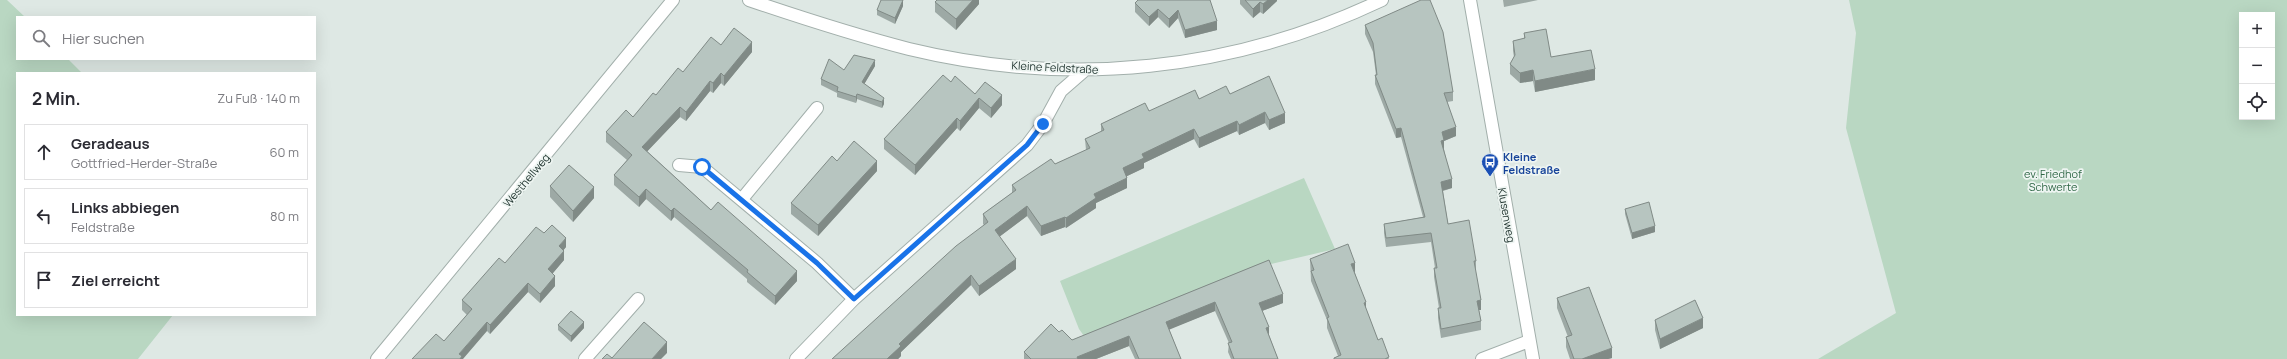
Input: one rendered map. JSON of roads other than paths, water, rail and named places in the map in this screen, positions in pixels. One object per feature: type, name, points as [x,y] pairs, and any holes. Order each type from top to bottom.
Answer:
[{"type":"street","name":"Westhellweg","points":[[377,359],[673,0]]},
{"type":"street","name":"Kleine Feldstraße","points":[[749,0],[826,26],[910,49],[1008,65],[1084,71],[1152,66],[1221,56],[1285,39],[1353,14],[1382,0]]},
{"type":"street","name":"Klusenweg","points":[[1470,0],[1533,359]]},
{"type":"street","points":[[796,359],[854,299],[1027,145],[1043,124],[1061,91],[1084,71]]},
{"type":"street","points":[[742,199],[817,108]]},
{"type":"street","points":[[679,165],[702,167],[817,263],[854,299]]},
{"type":"street","points":[[585,359],[638,299]]},
{"type":"street","points":[[1482,359],[1529,340]]},
{"type":"place","name":"Kleine Feldstraße","points":[[1490,177]]},
{"type":"park label","name":"ev. Friedhof Schwerte","points":[[2053,179]]}]
